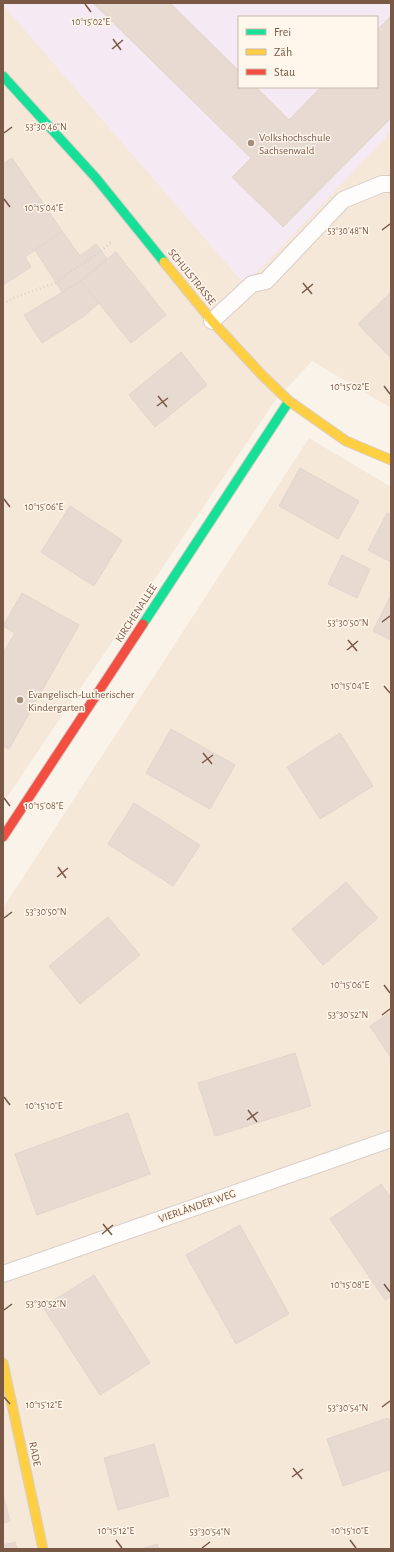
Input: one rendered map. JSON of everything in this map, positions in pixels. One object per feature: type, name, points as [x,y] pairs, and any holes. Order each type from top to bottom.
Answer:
[{"type":"street","name":"SCHULSTRASSE","points":[[3,76],[96,178],[212,321],[261,374],[289,401],[346,441],[391,460]]},
{"type":"street","name":"KIRCHENALLEE","points":[[3,837],[289,401]]},
{"type":"street","name":"RADE","points":[[3,1363],[43,1549]]},
{"type":"lane","points":[[212,321],[252,284],[266,281],[343,200],[382,184],[391,184]]},
{"type":"lane","name":"VIERLÄNDER WEG","points":[[3,1274],[391,1139]]},
{"type":"path","points":[[3,304],[12,298],[55,283],[102,251],[132,223]]},
{"type":"shaded area","points":[[3,3],[391,3],[391,408],[312,361],[275,401],[3,803]]},
{"type":"shaded area","name":"Volkshochschule Sachsenwald","points":[[3,3],[390,3],[391,132],[245,285],[3,5]]},
{"type":"shaded area","points":[[309,438],[391,487],[391,1549],[3,1549],[3,908]]},
{"type":"building","points":[[93,3],[170,3],[238,70],[238,88],[257,88],[289,120],[320,88],[378,88],[378,29],[391,16],[391,118],[283,227],[232,177],[251,158]]},
{"type":"building","points":[[12,158],[62,231],[25,257],[31,267],[3,285],[3,164]]},
{"type":"building","points":[[62,231],[80,256],[96,244],[107,259],[81,281],[62,292],[35,250]]},
{"type":"building","points":[[116,252],[166,315],[131,343],[81,281]]},
{"type":"building","points":[[81,281],[99,303],[84,316],[42,343],[24,315]]},
{"type":"building","points":[[391,292],[391,358],[358,324]]},
{"type":"building","points":[[181,352],[207,385],[155,427],[129,395]]},
{"type":"building","points":[[300,468],[359,501],[338,539],[279,506]]},
{"type":"building","points":[[70,506],[122,540],[94,586],[41,552]]},
{"type":"building","points":[[387,513],[391,515],[391,562],[368,550]]},
{"type":"building","points":[[342,555],[370,569],[357,598],[328,584]]},
{"type":"building","name":"Evangelisch-Lutherischer Kindergarten","points":[[22,593],[79,625],[9,749],[3,746],[3,653],[15,633],[3,626]]},
{"type":"building","points":[[391,595],[391,640],[373,631]]},
{"type":"building","points":[[171,729],[235,765],[210,809],[146,773]]},
{"type":"building","points":[[340,733],[373,786],[320,819],[287,767]]},
{"type":"building","points":[[134,803],[200,845],[173,886],[108,844]]},
{"type":"building","points":[[346,882],[378,918],[323,965],[292,929]]},
{"type":"building","points":[[108,917],[140,955],[80,1004],[49,966]]},
{"type":"building","points":[[391,1012],[391,1058],[370,1026]]},
{"type":"building","points":[[295,1053],[311,1106],[215,1136],[198,1083]]},
{"type":"building","points":[[128,1113],[150,1174],[37,1215],[15,1154]]},
{"type":"building","points":[[381,1184],[391,1198],[391,1296],[385,1300],[330,1219]]},
{"type":"building","points":[[240,1225],[289,1314],[236,1344],[186,1255]]},
{"type":"building","points":[[94,1275],[150,1363],[100,1395],[43,1307]]},
{"type":"building","points":[[388,1418],[391,1427],[391,1469],[343,1486],[327,1439]]},
{"type":"building","points":[[154,1444],[169,1496],[118,1510],[104,1458]]},
{"type":"building","points":[[3,1495],[10,1521],[3,1523]]},
{"type":"building","points":[[15,1542],[17,1549],[3,1549],[3,1545]]},
{"type":"building","points":[[157,1544],[159,1549],[141,1549]]},
{"type":"traffic: fast","points":[[3,76],[96,178],[164,262]]},
{"type":"traffic: fast","points":[[143,624],[289,401]]},
{"type":"traffic: slow","points":[[164,262],[212,321],[261,374],[289,401],[346,441],[391,460]]},
{"type":"traffic: slow","points":[[3,1363],[43,1549]]},
{"type":"traffic: jam","points":[[3,837],[143,624]]},
{"type":"place","name":"Volkshochschule Sachsenwald","points":[[251,143]]},
{"type":"place","name":"Evangelisch-Lutherischer Kindergarten","points":[[20,700]]}]
